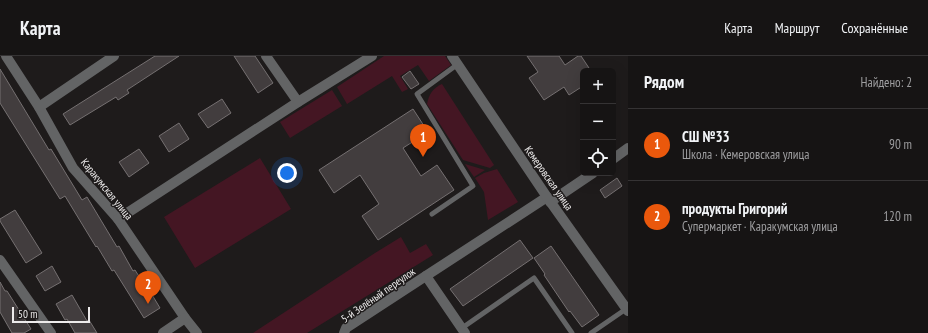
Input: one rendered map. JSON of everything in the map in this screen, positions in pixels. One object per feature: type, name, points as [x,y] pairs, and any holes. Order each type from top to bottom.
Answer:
[{"type":"street","name":"Каракумская улица","points":[[6,56],[39,107],[74,168],[118,219],[185,318],[197,333]]},
{"type":"street","points":[[39,107],[114,56]]},
{"type":"street","points":[[266,56],[298,102]]},
{"type":"street","points":[[118,219],[298,102],[372,56]]},
{"type":"street","name":"Кемеровская улица","points":[[455,60],[549,200],[627,310]]},
{"type":"street","points":[[616,157],[628,148]]},
{"type":"street","name":"5-й Зелёный переулок","points":[[344,333],[346,328],[426,276],[588,176]]},
{"type":"street","points":[[0,260],[51,333]]},
{"type":"street","points":[[426,276],[463,330]]},
{"type":"street","points":[[163,333],[185,318]]},
{"type":"lane","points":[[432,214],[473,186],[417,94],[455,60]]},
{"type":"lane","points":[[463,330],[534,278],[572,333]]},
{"type":"lane","points":[[591,333],[627,310]]},
{"type":"shaded area","points":[[384,56],[445,56],[451,65],[429,81],[418,65],[400,76],[408,89],[402,92],[392,76],[347,104],[337,87]]},
{"type":"shaded area","points":[[442,84],[494,165],[490,168],[463,160],[427,104],[432,92],[436,87]]},
{"type":"shaded area","points":[[332,90],[342,106],[290,138],[280,122]]},
{"type":"shaded area","points":[[260,158],[291,209],[195,268],[164,217]]},
{"type":"shaded area","points":[[465,164],[485,170],[474,177]]},
{"type":"shaded area","points":[[497,169],[518,202],[488,220],[484,192],[475,178],[484,173]]},
{"type":"shaded area","points":[[401,237],[410,253],[426,244],[433,255],[307,333],[253,333],[375,253]]},
{"type":"building","points":[[155,56],[179,56],[127,90],[129,93],[118,100],[116,97],[70,125],[63,114]]},
{"type":"building","points":[[234,56],[255,56],[273,83],[258,93]]},
{"type":"building","points":[[527,56],[559,56],[565,65],[578,56],[581,56],[589,68],[580,68],[580,88],[569,95],[564,87],[544,100],[529,78],[538,72]]},
{"type":"building","points":[[0,69],[49,150],[51,149],[82,200],[87,197],[117,247],[119,246],[133,271],[135,270],[160,308],[144,318],[114,270],[112,271],[97,246],[96,247],[65,196],[60,199],[0,103]]},
{"type":"building","points":[[410,71],[419,84],[411,89],[402,77]]},
{"type":"building","points":[[222,99],[231,113],[208,128],[198,114]]},
{"type":"building","points":[[413,109],[428,132],[403,148],[421,176],[437,165],[454,190],[378,240],[362,216],[379,204],[360,175],[334,193],[319,170]]},
{"type":"building","points":[[179,123],[189,139],[169,152],[159,136]]},
{"type":"building","points":[[139,149],[149,163],[129,177],[119,162]]},
{"type":"building","points":[[617,178],[622,186],[605,198],[600,190]]},
{"type":"building","points":[[15,210],[42,253],[26,263],[0,221],[0,219]]},
{"type":"building","points":[[520,240],[533,258],[463,306],[450,289]]},
{"type":"building","points":[[551,246],[599,315],[582,327],[570,311],[569,312],[534,258]]},
{"type":"building","points":[[52,266],[61,282],[45,291],[36,276]]},
{"type":"building","points":[[0,282],[31,329],[24,333],[12,333],[0,312]]},
{"type":"building","points":[[72,295],[87,321],[89,320],[97,333],[75,333],[67,319],[65,320],[56,304]]},
{"type":"place","name":"СШ №33","points":[[423,157]]},
{"type":"place","name":"продукты Григорий","points":[[148,304]]}]
